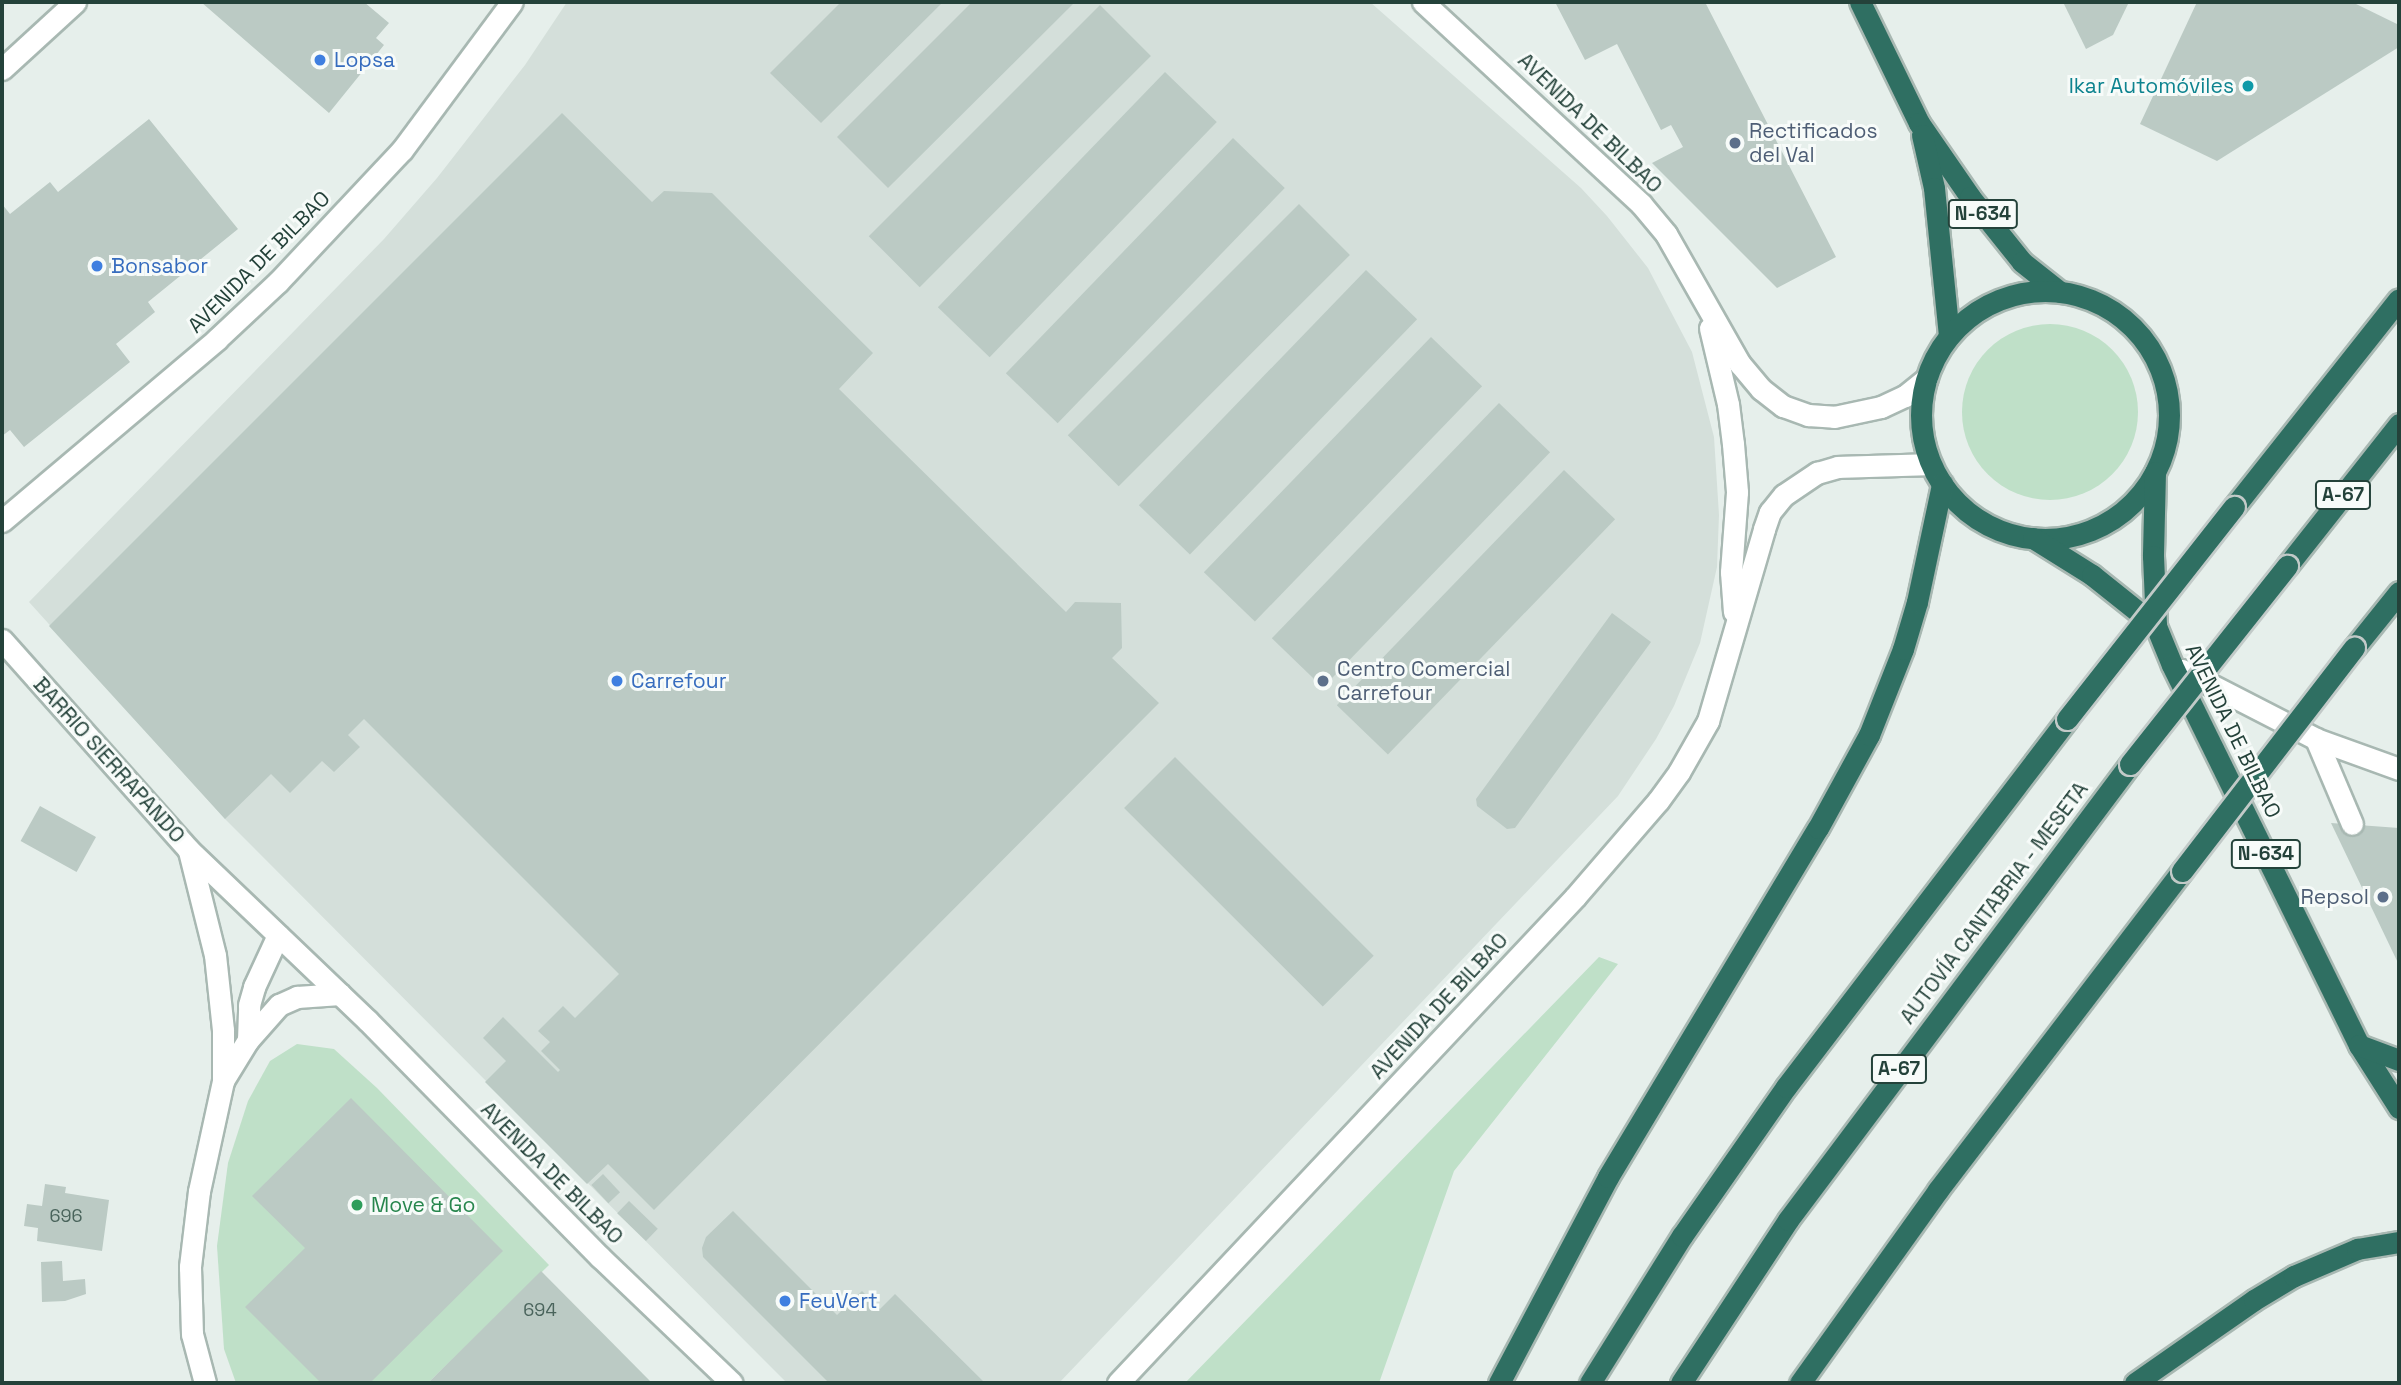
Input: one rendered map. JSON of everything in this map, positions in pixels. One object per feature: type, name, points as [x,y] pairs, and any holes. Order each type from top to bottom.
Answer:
[{"type":"highway","name":"N-634","points":[[1860,2],[1919,123],[1997,232],[2022,262],[2060,292]]},
{"type":"highway","name":"N-634","points":[[1919,123],[1934,188],[1949,336]]},
{"type":"highway","name":"N-634","points":[[2029,292],[2060,292],[2090,299],[2116,313],[2138,333],[2155,357],[2166,385],[2169,415],[2166,444],[2155,472],[2134,502],[2105,524],[2070,537],[2033,538],[2012,535],[1981,521],[1955,501],[1942,484],[1931,464],[1921,430],[1922,395],[1927,378],[1949,336],[1972,315],[1999,300],[2029,292]]},
{"type":"highway","points":[[1590,1383],[1682,1236],[1786,1087],[2067,719],[2399,299]]},
{"type":"highway","name":"AUTOVÍA CANTABRIA - MESETA","points":[[1681,1383],[1788,1220],[2130,764],[2399,424]]},
{"type":"highway","name":"AVENIDA DE BILBAO","points":[[2155,472],[2153,556],[2156,626],[2172,665],[2359,1045],[2399,1108]]},
{"type":"highway","points":[[1499,1383],[1608,1177],[1818,828],[1869,735],[1888,691],[1917,602],[1942,484]]},
{"type":"highway","name":"AVENIDA DE BILBAO","points":[[2033,538],[2092,575],[2156,626]]},
{"type":"highway","points":[[1800,1383],[1938,1190],[2399,592]]},
{"type":"highway","points":[[2359,1045],[2399,1060]]},
{"type":"highway","points":[[2135,1383],[2294,1276],[2357,1249],[2399,1242]]},
{"type":"street","points":[[2,69],[75,2]]},
{"type":"street","name":"AVENIDA DE BILBAO","points":[[2,521],[207,348],[278,282],[402,150],[512,2]]},
{"type":"street","name":"AVENIDA DE BILBAO","points":[[1423,2],[1641,204],[1672,244],[1740,365],[1761,390],[1783,406],[1808,415],[1834,417],[1881,407],[1905,396],[1927,378]]},
{"type":"street","name":"AVENIDA DE BILBAO","points":[[1701,297],[1726,393],[1734,444],[1737,492],[1731,572],[1735,624]]},
{"type":"street","name":"AVENIDA DE BILBAO","points":[[1118,1383],[1575,897],[1658,801],[1679,772],[1708,721],[1770,512],[1784,495],[1808,478],[1838,467],[1931,464]]},
{"type":"street","name":"BARRIO SIERRAPANDO","points":[[2,640],[188,849],[340,994]]},
{"type":"street","points":[[2172,665],[2316,738],[2399,769]]},
{"type":"street","points":[[2316,738],[2352,824]]},
{"type":"street","name":"BARRIO SIERRAPANDO","points":[[188,849],[215,954],[221,995],[223,1081],[199,1191],[190,1267],[192,1334],[205,1383]]},
{"type":"street","name":"BARRIO SIERRAPANDO","points":[[248,1040],[249,1005],[254,987],[278,935]]},
{"type":"street","name":"AVENIDA DE BILBAO","points":[[340,994],[600,1257],[732,1383]]},
{"type":"street","name":"BARRIO SIERRAPANDO","points":[[223,1081],[248,1040],[279,1004],[297,997],[340,994]]},
{"type":"shaded area","name":"Centro Comercial Carrefour","points":[[567,2],[1370,2],[1581,188],[1607,216],[1648,268],[1692,352],[1714,437],[1719,515],[1717,567],[1700,643],[1674,706],[1656,739],[1618,796],[1059,1383],[787,1383],[225,819],[29,602],[384,239],[437,178],[525,65]]},
{"type":"green space","points":[[2050,324],[2084,331],[2112,350],[2131,378],[2138,412],[2131,446],[2112,474],[2084,493],[2050,500],[2016,493],[1988,474],[1969,446],[1962,412],[1969,378],[1988,350],[2016,331]]},
{"type":"green space","points":[[1599,957],[1618,964],[1454,1171],[1379,1383],[1185,1383]]},
{"type":"green space","name":"Move & Go","points":[[297,1044],[334,1049],[377,1088],[549,1265],[428,1383],[236,1383],[224,1349],[217,1246],[228,1163],[248,1101],[270,1061]]},
{"type":"building","name":"Lopsa","points":[[201,2],[364,2],[389,23],[376,38],[384,45],[329,113]]},
{"type":"building","points":[[841,2],[943,2],[821,123],[770,73]]},
{"type":"building","points":[[972,2],[1075,2],[888,188],[837,137]]},
{"type":"building","name":"Rectificados del Val","points":[[1555,2],[1705,2],[1836,257],[1777,288],[1652,163],[1683,147],[1671,125],[1661,130],[1617,44],[1585,60]]},
{"type":"building","points":[[2063,2],[2129,2],[2113,35],[2086,49]]},
{"type":"building","name":"Ikar Automóviles","points":[[2197,2],[2352,2],[2399,25],[2399,47],[2217,161],[2140,124]]},
{"type":"building","points":[[1100,5],[1151,56],[920,287],[869,236]]},
{"type":"building","points":[[1165,72],[1217,122],[990,357],[938,307]]},
{"type":"building","name":"Carrefour","points":[[562,113],[652,202],[664,191],[712,193],[873,353],[839,389],[1066,612],[1075,602],[1121,603],[1122,648],[1112,658],[1159,703],[654,1210],[608,1164],[587,1184],[485,1082],[506,1061],[483,1038],[503,1017],[558,1072],[560,1070],[541,1051],[550,1042],[538,1031],[563,1006],[575,1018],[619,974],[364,719],[348,735],[360,747],[334,772],[322,761],[290,793],[271,774],[225,819],[49,626]]},
{"type":"building","name":"Bonsabor","points":[[149,119],[238,229],[148,302],[155,312],[116,344],[130,362],[24,447],[10,430],[2,436],[2,204],[10,214],[50,182],[58,192]]},
{"type":"building","points":[[1233,138],[1285,188],[1058,423],[1006,373]]},
{"type":"building","points":[[1299,204],[1350,255],[1119,486],[1068,435]]},
{"type":"building","points":[[1366,270],[1417,319],[1190,555],[1139,505]]},
{"type":"building","points":[[1431,337],[1482,386],[1255,622],[1204,572]]},
{"type":"building","points":[[1499,403],[1550,452],[1323,688],[1272,638]]},
{"type":"building","points":[[1564,470],[1615,519],[1388,755],[1337,705]]},
{"type":"building","points":[[1612,613],[1651,642],[1515,828],[1507,829],[1477,806],[1476,799]]},
{"type":"building","points":[[1175,757],[1374,956],[1323,1007],[1124,808]]},
{"type":"building","points":[[40,806],[96,837],[77,872],[21,841]]},
{"type":"building","name":"Repsol","points":[[2331,823],[2399,828],[2399,965]]},
{"type":"building","points":[[351,1098],[503,1251],[370,1383],[321,1383],[245,1307],[305,1248],[252,1196]]},
{"type":"building","points":[[603,1174],[620,1192],[608,1203],[591,1185]]},
{"type":"building","points":[[45,1184],[66,1187],[65,1193],[109,1200],[102,1251],[37,1241],[38,1228],[24,1226],[27,1204],[42,1206]]},
{"type":"building","points":[[629,1201],[658,1229],[646,1241],[617,1213]]},
{"type":"building","name":"FeuVert","points":[[733,1211],[837,1315],[862,1291],[880,1309],[895,1294],[985,1383],[829,1383],[703,1257],[702,1248],[706,1237]]},
{"type":"building","points":[[62,1261],[63,1281],[85,1279],[86,1294],[65,1301],[42,1302],[41,1262]]},
{"type":"building","points":[[541,1271],[652,1383],[428,1383]]},
{"type":"place","name":"Lopsa","points":[[320,60]]},
{"type":"place","name":"Ikar Automóviles","points":[[2248,86]]},
{"type":"place","name":"Rectificados del Val","points":[[1735,143]]},
{"type":"place","name":"Bonsabor","points":[[97,266]]},
{"type":"place","name":"Carrefour","points":[[617,681]]},
{"type":"place","name":"Centro Comercial Carrefour","points":[[1323,681]]},
{"type":"place","name":"Repsol","points":[[2383,897]]},
{"type":"place","name":"Move & Go","points":[[357,1205]]},
{"type":"place","name":"FeuVert","points":[[785,1301]]}]
